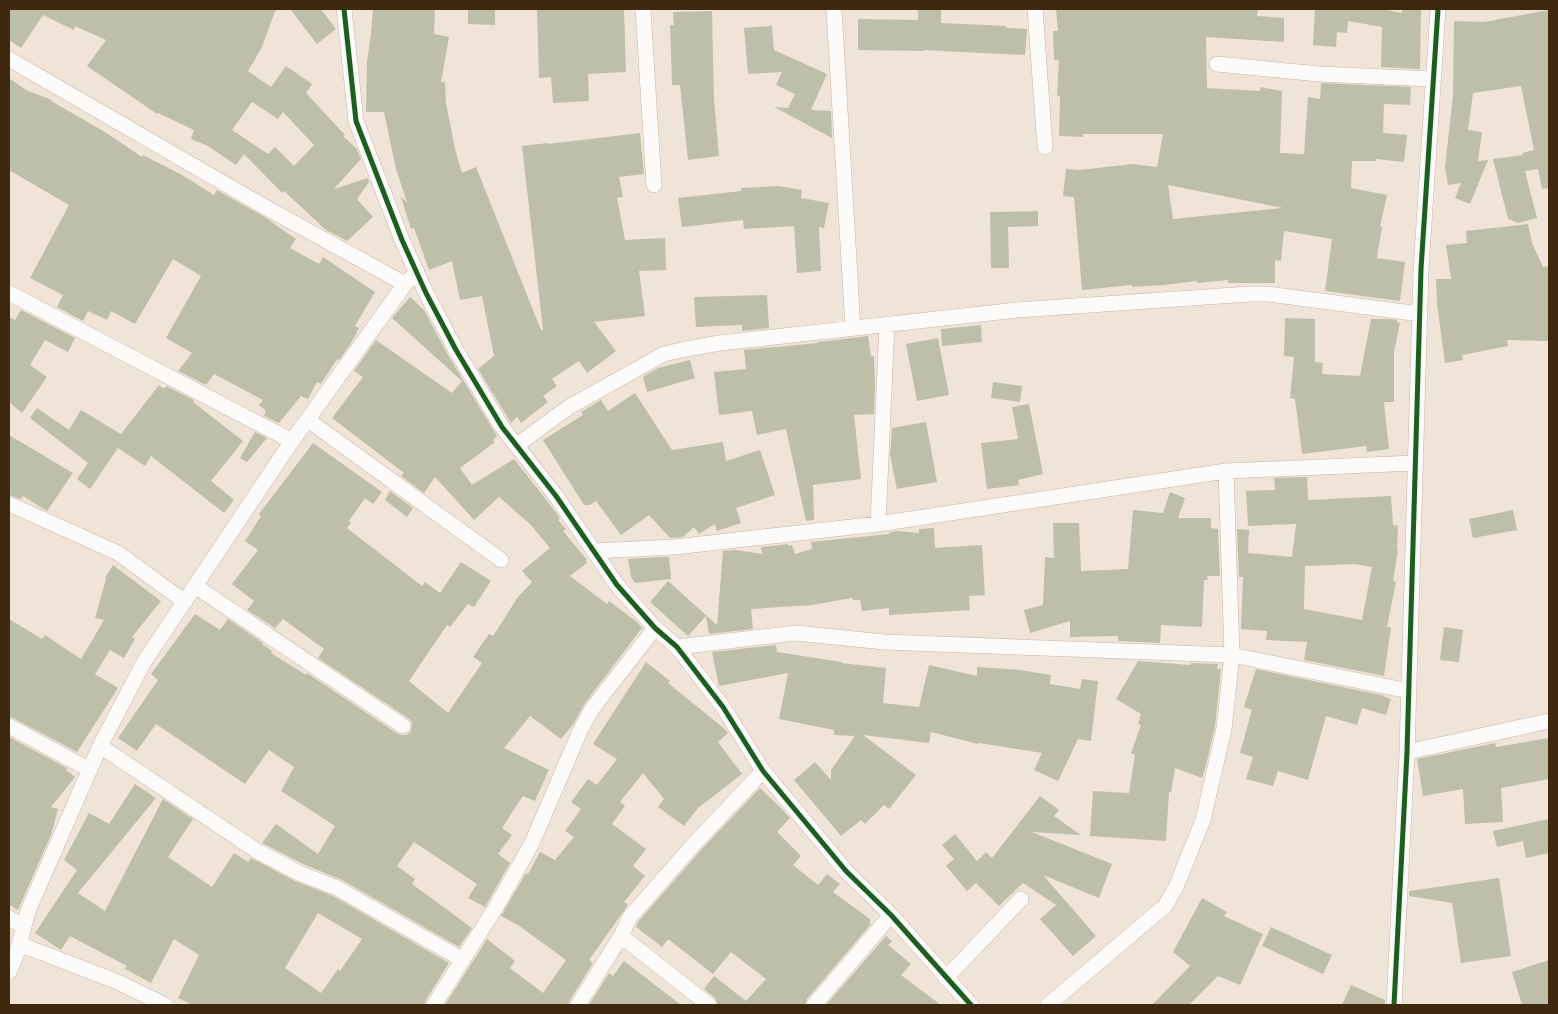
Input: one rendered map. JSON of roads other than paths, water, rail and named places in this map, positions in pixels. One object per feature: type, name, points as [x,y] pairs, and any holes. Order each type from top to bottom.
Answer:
[{"type":"street","points":[[344,9],[356,121],[416,272],[456,350],[502,426],[556,496],[617,585],[655,628],[677,647],[723,707],[763,772],[846,871],[891,915],[971,1005]]},
{"type":"street","points":[[643,9],[654,185]]},
{"type":"street","points":[[834,9],[853,328]]},
{"type":"street","points":[[1036,9],[1045,147]]},
{"type":"street","points":[[1394,1005],[1407,752],[1422,260],[1432,79],[1438,9]]},
{"type":"street","points":[[9,59],[265,207],[405,284]]},
{"type":"street","points":[[1217,64],[1319,74],[1432,79]]},
{"type":"street","points":[[9,972],[28,911],[100,746],[144,662],[292,441],[405,284],[416,272]]},
{"type":"street","points":[[9,293],[292,441]]},
{"type":"street","points":[[517,445],[569,407],[664,354],[720,343],[1017,310],[1250,294],[1268,294],[1420,314]]},
{"type":"street","points":[[878,524],[887,324]]},
{"type":"street","points":[[308,420],[500,560]]},
{"type":"street","points":[[594,551],[674,547],[878,524],[1226,471],[1416,463]]},
{"type":"street","points":[[1048,1005],[1165,906],[1176,888],[1203,820],[1224,729],[1232,656],[1226,471]]},
{"type":"street","points":[[9,504],[118,553],[185,602]]},
{"type":"street","points":[[195,586],[403,726]]},
{"type":"street","points":[[434,1005],[496,907],[532,843],[580,731],[592,709],[655,628]]},
{"type":"street","points":[[677,647],[796,633],[884,642],[1232,656],[1409,691]]},
{"type":"street","points":[[1407,752],[1549,721]]},
{"type":"street","points":[[9,726],[90,770]]},
{"type":"street","points":[[100,746],[257,851],[299,873],[337,888],[463,960]]},
{"type":"street","points":[[578,1005],[621,936],[630,917],[694,844],[763,772]]},
{"type":"street","points":[[946,978],[1021,899]]},
{"type":"street","points":[[814,1005],[891,915]]},
{"type":"street","points":[[9,918],[24,927]]},
{"type":"street","points":[[621,936],[709,1005]]},
{"type":"street","points":[[19,944],[118,982],[165,1005]]}]
